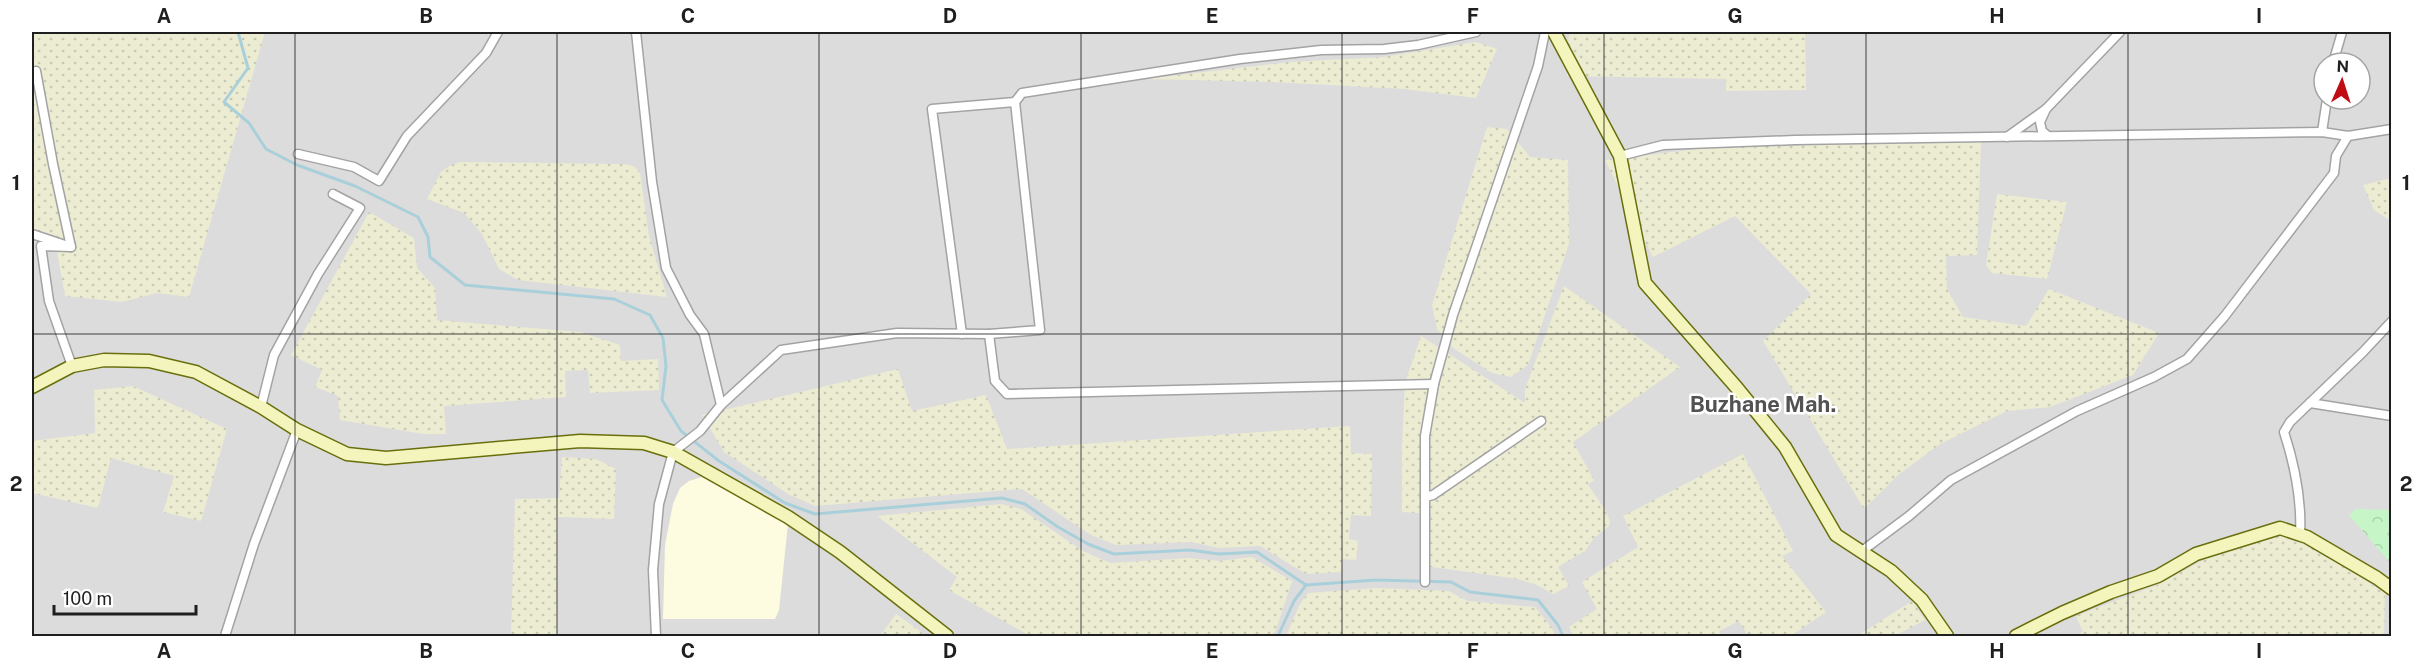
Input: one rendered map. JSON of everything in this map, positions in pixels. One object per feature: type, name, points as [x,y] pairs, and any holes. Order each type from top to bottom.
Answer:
[{"type":"street","points":[[298,154],[354,167],[379,181],[407,136],[486,53],[498,32]]},
{"type":"street","points":[[636,32],[652,182],[666,268],[690,315],[704,334],[721,405]]},
{"type":"street","points":[[656,636],[653,570],[659,504],[677,449],[700,431],[721,405],[781,350],[897,333],[989,334],[1040,330],[1015,102],[1022,93],[1219,62],[1321,50],[1406,46],[1476,32]]},
{"type":"street","points":[[1425,582],[1425,436],[1434,384],[1453,315],[1538,66],[1545,32]]},
{"type":"street","points":[[1554,32],[1620,156],[1645,283],[1785,447],[1836,535],[1891,571],[1922,600],[1947,636]]},
{"type":"street","points":[[2007,137],[2046,109],[2120,32]]},
{"type":"street","points":[[2336,51],[2342,32]]},
{"type":"street","points":[[36,71],[53,164],[72,247]]},
{"type":"street","points":[[962,334],[932,109],[1015,102]]},
{"type":"street","points":[[2046,109],[2040,122],[2042,131],[2049,136]]},
{"type":"street","points":[[2322,132],[2325,111]]},
{"type":"street","points":[[1620,156],[1663,145],[2322,132],[2348,135],[2391,129]]},
{"type":"street","points":[[1862,551],[1909,516],[1951,480],[2077,411],[2154,377],[2187,358],[2224,317],[2334,173],[2336,156],[2348,135]]},
{"type":"street","points":[[261,407],[274,356],[318,274],[360,208],[333,194]]},
{"type":"street","points":[[32,234],[72,247]]},
{"type":"street","points":[[72,247],[41,246],[49,301],[72,366]]},
{"type":"street","points":[[2300,535],[2302,508],[2292,456],[2284,432],[2391,321]]},
{"type":"street","points":[[989,334],[995,381],[1007,394],[1434,384]]},
{"type":"street","points":[[32,387],[72,366],[104,360],[148,361],[196,372],[261,407],[297,430],[347,454],[386,458],[580,441],[644,443],[677,449],[788,517],[840,552],[947,636]]},
{"type":"street","points":[[2310,403],[2391,416]]},
{"type":"street","points":[[1425,497],[1433,495],[1541,421]]},
{"type":"street","points":[[225,636],[254,544],[297,430]]},
{"type":"street","points":[[2016,636],[2111,592],[2158,576],[2196,554],[2280,528],[2300,535],[2377,578],[2391,589]]},
{"type":"shaded area","points":[[32,32],[2391,32],[2391,636],[32,636]]},
{"type":"shaded area","points":[[32,32],[265,32],[189,297],[157,293],[122,302],[65,296],[54,235],[32,230]]},
{"type":"shaded area","points":[[1569,32],[1805,32],[1806,90],[1726,91],[1726,79],[1567,76]]},
{"type":"shaded area","points":[[1476,42],[1497,49],[1476,98],[1404,89],[1273,82],[1145,79],[1290,62],[1383,57]]},
{"type":"shaded area","points":[[1487,127],[1507,129],[1530,157],[1568,160],[1569,244],[1528,365],[1511,377],[1492,373],[1453,348],[1437,329],[1432,305]]},
{"type":"shaded area","points":[[1981,142],[1977,255],[1946,256],[1947,289],[1963,317],[2026,326],[2049,289],[2159,333],[2133,375],[2050,407],[2007,411],[1940,444],[1898,475],[1864,509],[1763,341],[1811,294],[1735,216],[1653,257],[1605,160],[1715,147]]},
{"type":"shaded area","points":[[460,162],[634,166],[640,173],[649,236],[667,297],[518,280],[499,269],[482,234],[464,213],[427,199],[441,172]]},
{"type":"shaded area","points":[[2392,178],[2391,221],[2374,210],[2363,185]]},
{"type":"shaded area","points":[[1997,194],[2067,202],[2047,279],[1992,273],[1986,265]]},
{"type":"shaded area","points":[[369,212],[414,238],[417,268],[435,288],[437,320],[580,332],[620,345],[621,361],[658,359],[659,390],[590,393],[588,370],[565,371],[566,397],[444,406],[446,434],[423,434],[340,420],[338,396],[315,387],[322,370],[291,355]]},
{"type":"shaded area","points":[[1564,286],[1680,367],[1573,442],[1594,480],[1588,485],[1606,511],[1610,521],[1609,526],[1594,538],[1585,551],[1558,567],[1569,586],[1553,594],[1537,585],[1518,579],[1425,566],[1431,514],[1402,512],[1405,383],[1421,336],[1525,403],[1525,389]]},
{"type":"shaded area","points":[[898,369],[912,411],[986,395],[1007,449],[1350,426],[1351,453],[1372,454],[1371,516],[1351,515],[1349,539],[1358,541],[1356,560],[1342,559],[1341,572],[1306,574],[1260,546],[1219,548],[1191,542],[1116,545],[1091,535],[1022,489],[815,506],[788,494],[724,452],[702,415]]},
{"type":"shaded area","points":[[133,386],[227,429],[201,521],[163,512],[174,476],[111,458],[98,508],[32,493],[32,441],[95,433],[94,390]]},
{"type":"shaded area","points":[[1743,454],[1793,551],[1782,556],[1826,612],[1791,636],[1748,636],[1739,621],[1719,631],[1721,636],[1573,636],[1569,627],[1597,609],[1582,582],[1638,547],[1623,516]]},
{"type":"shaded area","points":[[562,457],[596,459],[616,469],[614,519],[558,517],[557,636],[511,636],[515,499],[559,498]]},
{"type":"shaded area","points":[[702,477],[788,524],[779,610],[775,619],[663,619],[665,545],[673,504],[680,488],[689,481]]},
{"type":"shaded area","points":[[1001,504],[1021,509],[1083,551],[1110,563],[1189,558],[1219,561],[1252,557],[1292,581],[1276,630],[1271,636],[1030,636],[949,590],[957,577],[877,516]]},
{"type":"shaded area","points":[[2285,535],[2304,541],[2385,593],[2384,636],[2074,636],[2083,632],[2076,616],[2157,585],[2218,552]]},
{"type":"shaded area","points":[[1377,588],[1448,591],[1468,601],[1535,607],[1552,628],[1555,636],[1286,636],[1300,604],[1308,593]]},
{"type":"shaded area","points":[[1912,601],[1925,620],[1895,636],[1857,636]]},
{"type":"shaded area","points":[[896,614],[927,636],[880,636]]},
{"type":"green space","points":[[2356,509],[2391,510],[2391,564],[2349,515]]},
{"type":"waterway","points":[[238,32],[248,68],[224,102],[249,123],[266,149],[297,165],[355,186],[418,217],[428,237],[430,257],[465,285],[614,299],[650,315],[663,338],[666,366],[662,400],[681,431],[719,461],[785,503],[815,514],[1002,498],[1025,504],[1088,544],[1114,554],[1190,550],[1219,554],[1257,552],[1306,585],[1376,580],[1451,582],[1470,592],[1538,600],[1558,625],[1563,636]]},
{"type":"waterway","points":[[1278,636],[1294,601],[1306,585]]},
{"type":"district","name":"Buzhane Mah.","points":[[1763,404]]}]
